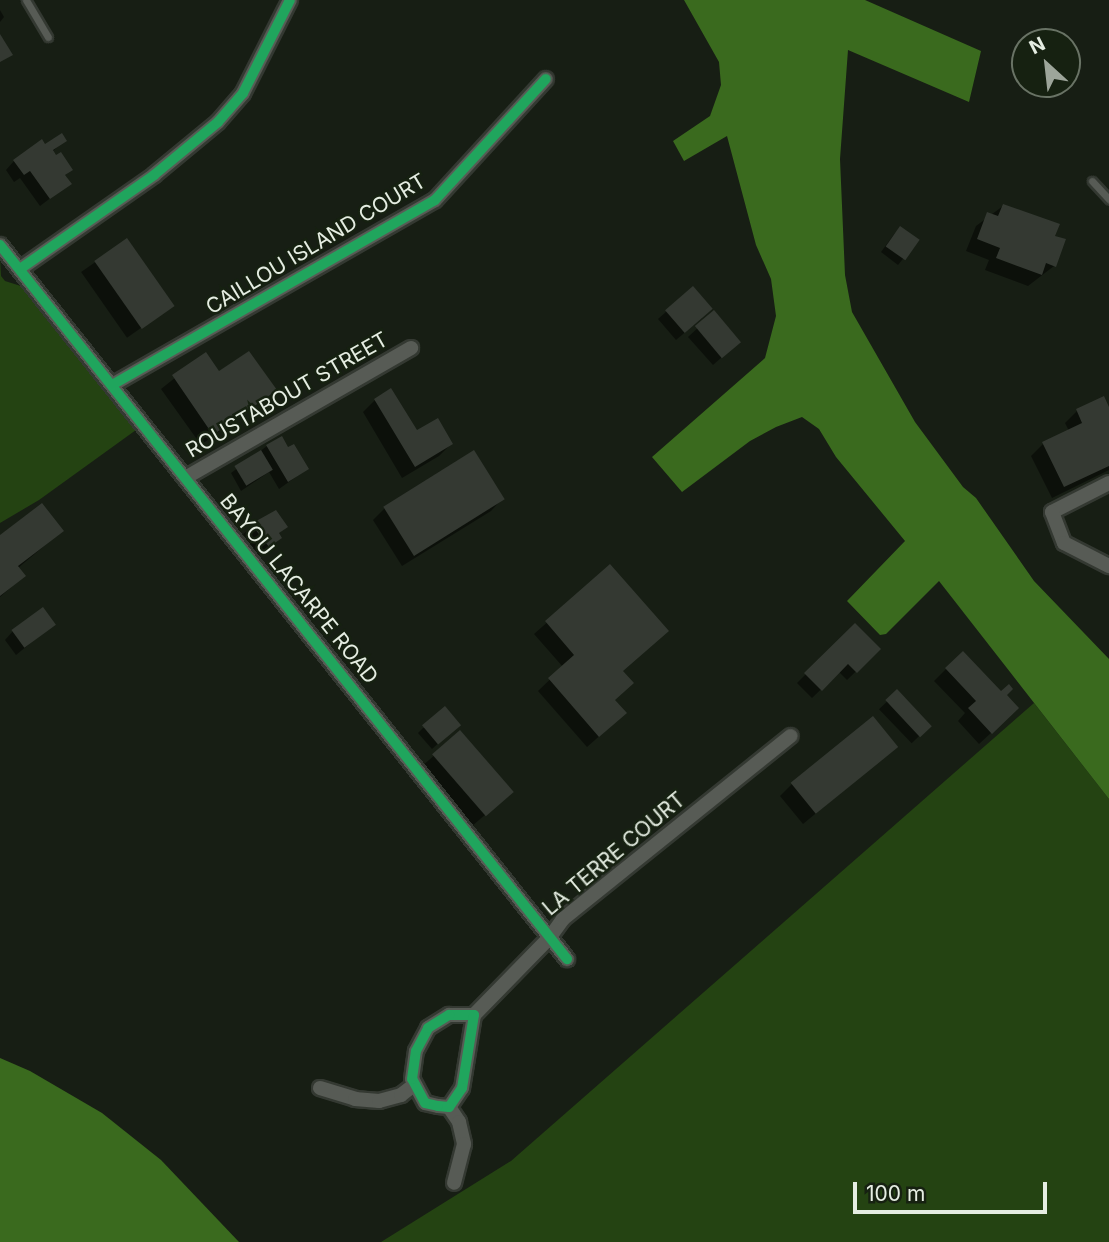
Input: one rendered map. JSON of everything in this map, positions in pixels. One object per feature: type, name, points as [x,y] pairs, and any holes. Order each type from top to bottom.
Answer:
[{"type":"street","points":[[20,269],[154,175],[218,122],[243,93],[290,0]]},
{"type":"street","name":"CAILLOU ISLAND COURT","points":[[112,385],[435,200],[546,79]]},
{"type":"street","name":"BAYOU LACARPE ROAD","points":[[0,245],[567,959]]},
{"type":"street","name":"ROUSTABOUT STREET","points":[[185,478],[411,348]]},
{"type":"street","points":[[1109,483],[1052,512],[1064,543],[1109,566]]},
{"type":"street","name":"LA TERRE COURT","points":[[474,1016],[550,937],[563,919],[791,736]]},
{"type":"street","points":[[449,1107],[463,1088],[468,1070],[474,1016],[449,1015],[428,1028],[416,1051],[412,1079],[425,1103],[449,1107],[459,1122],[464,1144],[454,1183]]},
{"type":"street","points":[[320,1088],[355,1100],[379,1101],[401,1095],[414,1085]]},
{"type":"lane","points":[[26,0],[48,37]]},
{"type":"lane","points":[[1092,181],[1109,200]]},
{"type":"shaded area","points":[[684,0],[865,0],[981,51],[969,102],[848,50],[840,159],[845,275],[852,312],[915,422],[963,487],[976,498],[1034,581],[1109,659],[1109,799],[939,581],[886,634],[880,635],[847,601],[905,541],[836,457],[819,429],[802,417],[776,427],[750,441],[682,492],[652,457],[765,358],[776,316],[771,279],[756,245],[727,136],[684,161],[673,141],[710,116],[721,85],[719,62]]},
{"type":"shaded area","points":[[0,257],[1,276],[5,281],[24,287],[136,430],[39,500],[0,523]]},
{"type":"shaded area","points":[[1034,703],[1109,799],[1109,1242],[381,1242],[511,1161]]},
{"type":"shaded area","points":[[0,1058],[30,1071],[102,1113],[161,1160],[239,1242],[0,1242]]},
{"type":"building","points":[[0,34],[13,55],[0,62]]},
{"type":"building","points":[[62,133],[67,141],[53,150],[56,155],[61,152],[73,170],[65,175],[72,184],[50,199],[30,171],[24,175],[13,160],[42,139],[45,144]]},
{"type":"building","points":[[1003,204],[1060,224],[1055,236],[1066,239],[1056,267],[1046,263],[1042,275],[996,258],[1000,248],[977,239],[987,212],[998,216]]},
{"type":"building","points":[[900,226],[920,240],[905,260],[886,246]]},
{"type":"building","points":[[127,238],[175,306],[142,329],[94,261]]},
{"type":"building","points":[[693,286],[713,309],[685,333],[665,310]]},
{"type":"building","points":[[714,310],[741,342],[722,358],[695,326]]},
{"type":"building","points":[[249,351],[277,390],[213,435],[172,375],[206,352],[219,371]]},
{"type":"building","points":[[391,388],[417,430],[438,418],[453,444],[415,467],[374,399]]},
{"type":"building","points":[[1104,396],[1109,407],[1109,466],[1064,487],[1042,442],[1082,423],[1076,409]]},
{"type":"building","points":[[282,436],[288,447],[294,444],[309,469],[288,482],[266,445]]},
{"type":"building","points":[[261,450],[273,470],[246,486],[234,466]]},
{"type":"building","points":[[474,450],[505,499],[414,556],[383,507]]},
{"type":"building","points":[[42,503],[64,531],[18,566],[26,576],[0,596],[0,535]]},
{"type":"building","points":[[276,510],[288,527],[279,533],[282,538],[269,547],[251,524]]},
{"type":"building","points":[[610,564],[669,631],[623,671],[634,683],[615,700],[627,713],[599,737],[548,678],[574,655],[545,621]]},
{"type":"building","points":[[43,607],[56,625],[24,648],[11,630]]},
{"type":"building","points":[[855,623],[881,649],[857,673],[848,664],[822,691],[804,673]]},
{"type":"building","points":[[963,651],[1001,691],[1009,684],[1013,689],[1007,695],[1019,708],[992,734],[968,708],[976,701],[945,668]]},
{"type":"building","points":[[897,689],[932,726],[920,737],[885,700]]},
{"type":"building","points":[[445,706],[461,725],[438,744],[422,725]]},
{"type":"building","points":[[873,716],[898,747],[816,814],[791,783]]},
{"type":"building","points":[[460,730],[514,792],[486,816],[432,754]]},
{"type":"cycle path","points":[[20,269],[154,175],[218,122],[243,93],[290,0]]},
{"type":"cycle path","points":[[112,385],[435,200],[546,79]]},
{"type":"cycle path","points":[[0,245],[567,959]]},
{"type":"cycle path","points":[[449,1015],[474,1015],[462,1088],[449,1107],[425,1103],[412,1079],[416,1051],[428,1028],[449,1015]]}]
